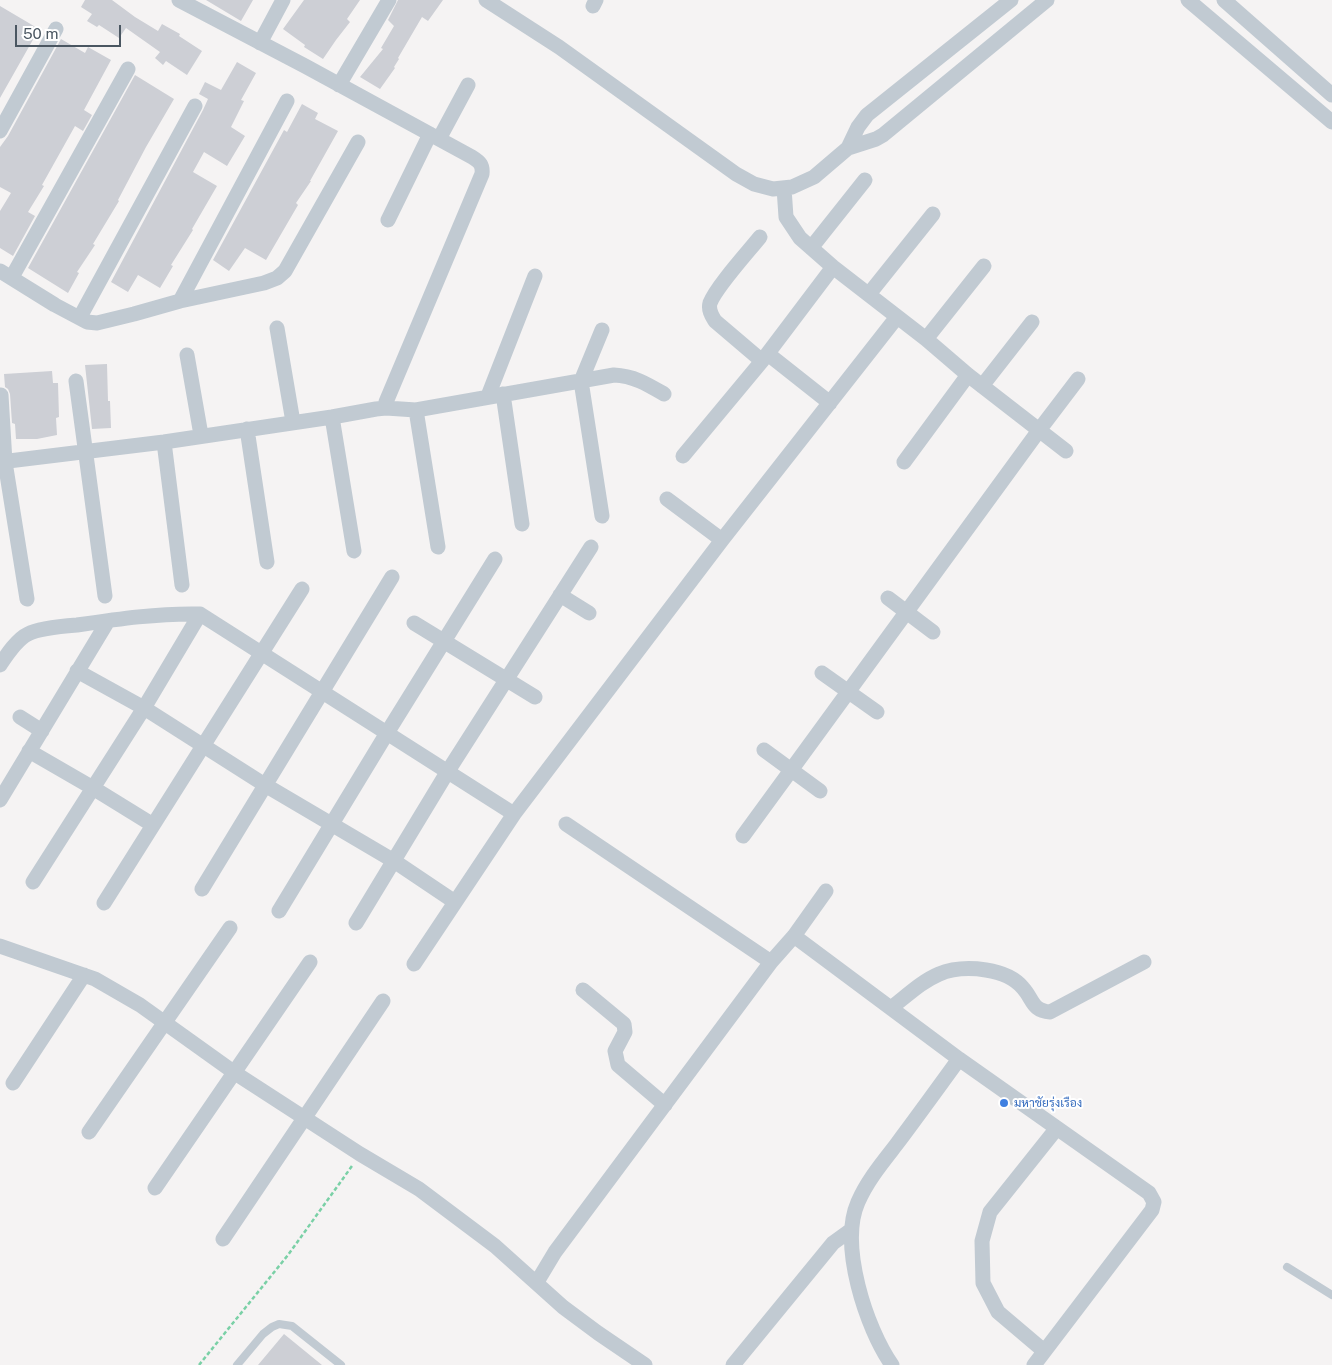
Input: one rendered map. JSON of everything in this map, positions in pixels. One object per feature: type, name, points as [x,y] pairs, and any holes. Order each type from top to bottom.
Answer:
[{"type":"street","points":[[178,0],[479,161],[482,167],[482,174],[386,402],[386,408]]},
{"type":"street","points":[[260,43],[283,0]]},
{"type":"street","points":[[339,85],[389,0]]},
{"type":"street","points":[[486,0],[559,47],[736,174],[754,184],[773,188],[792,187],[814,177],[848,148],[876,140],[1047,0]]},
{"type":"street","points":[[848,148],[858,126],[867,115],[1012,0]]},
{"type":"street","points":[[1188,0],[1332,122]]},
{"type":"street","points":[[1224,0],[1332,95]]},
{"type":"street","points":[[0,131],[56,29]]},
{"type":"street","points":[[128,69],[6,274],[87,322],[97,323],[180,301],[264,283],[277,278],[286,271],[358,142]]},
{"type":"street","points":[[908,82],[924,101]]},
{"type":"street","points":[[388,220],[434,136],[468,85]]},
{"type":"street","points":[[180,301],[287,101]]},
{"type":"street","points":[[80,317],[195,106]]},
{"type":"street","points":[[811,248],[865,180]]},
{"type":"street","points":[[784,188],[786,217],[800,238],[968,375],[1066,451]]},
{"type":"street","points":[[869,294],[933,214]]},
{"type":"street","points":[[760,237],[717,291],[710,304],[710,313],[715,321],[830,403]]},
{"type":"street","points":[[683,456],[765,357],[833,266]]},
{"type":"street","points":[[926,339],[984,266]]},
{"type":"street","points":[[522,524],[495,395],[535,276]]},
{"type":"street","points":[[414,964],[514,814],[722,540],[897,317]]},
{"type":"street","points":[[982,386],[1032,322]]},
{"type":"street","points":[[276,328],[293,422]]},
{"type":"street","points":[[602,330],[582,381],[602,516]]},
{"type":"street","points":[[187,355],[201,435]]},
{"type":"street","points":[[3,462],[164,442],[332,417],[363,410],[386,408],[416,410],[614,375],[639,379],[664,394]]},
{"type":"street","points":[[904,462],[968,375]]},
{"type":"street","points":[[743,836],[1078,379]]},
{"type":"street","points":[[76,380],[105,596]]},
{"type":"street","points":[[1,395],[3,462],[12,506],[26,599]]},
{"type":"street","points":[[416,410],[438,547]]},
{"type":"street","points":[[332,417],[354,551]]},
{"type":"street","points":[[247,429],[267,562]]},
{"type":"street","points":[[164,442],[182,585]]},
{"type":"street","points":[[667,498],[722,540]]},
{"type":"street","points":[[356,923],[448,771],[591,547]]},
{"type":"street","points":[[279,911],[495,559]]},
{"type":"street","points":[[202,889],[392,577]]},
{"type":"street","points":[[104,903],[302,589]]},
{"type":"street","points":[[560,595],[589,613]]},
{"type":"street","points":[[888,598],[933,632]]},
{"type":"street","points":[[0,665],[10,651],[27,634],[56,627],[176,613],[200,614],[514,814]]},
{"type":"street","points":[[33,882],[144,708],[200,614]]},
{"type":"street","points":[[1,796],[108,621]]},
{"type":"street","points":[[414,623],[535,698]]},
{"type":"street","points":[[77,671],[144,708],[331,825],[394,860],[455,902]]},
{"type":"street","points":[[822,673],[877,712]]},
{"type":"street","points":[[20,717],[42,731]]},
{"type":"street","points":[[764,750],[820,791]]},
{"type":"street","points":[[29,751],[153,825]]},
{"type":"street","points":[[566,824],[770,962]]},
{"type":"street","points":[[537,1282],[555,1252],[770,962],[794,936],[826,891]]},
{"type":"street","points":[[89,1132],[230,928]]},
{"type":"street","points":[[794,936],[959,1059],[1149,1193],[1154,1202],[1152,1210],[1034,1365]]},
{"type":"street","points":[[0,947],[95,979],[140,1005],[235,1073],[360,1154],[419,1189],[495,1246],[564,1307],[598,1334],[645,1365]]},
{"type":"street","points":[[155,1188],[310,962]]},
{"type":"street","points":[[890,1008],[928,978],[942,972],[968,968],[996,972],[1014,979],[1024,988],[1035,1006],[1042,1011],[1050,1012],[1144,962]]},
{"type":"street","points":[[13,1083],[84,975]]},
{"type":"street","points":[[583,990],[624,1024],[625,1032],[615,1051],[618,1065],[665,1105]]},
{"type":"street","points":[[223,1239],[383,1001]]},
{"type":"street","points":[[892,1365],[871,1326],[857,1282],[851,1230],[858,1203],[871,1178],[959,1059]]},
{"type":"street","points":[[1044,1350],[998,1312],[983,1283],[982,1241],[990,1212],[1057,1128]]},
{"type":"street","points":[[733,1365],[832,1243],[851,1230]]},
{"type":"lane","points":[[1287,1268],[1332,1295]]},
{"type":"lane","points":[[238,1365],[263,1334],[272,1326],[279,1324],[292,1326],[341,1365]]},
{"type":"path","points":[[200,1365],[288,1255],[360,1154]]},
{"type":"building","points":[[85,0],[112,0],[158,31],[162,24],[180,34],[179,36],[202,51],[187,75],[166,61],[163,65],[155,58],[160,52],[126,28],[119,38],[99,25],[97,27],[87,21],[92,14],[81,7]]},
{"type":"building","points":[[206,0],[253,0],[241,21]]},
{"type":"building","points":[[304,0],[360,0],[347,19],[350,22],[323,59],[304,47],[305,45],[283,29]]},
{"type":"building","points":[[398,0],[443,0],[428,21],[422,17],[398,58],[395,68],[380,89],[360,77],[383,49],[381,48],[394,26],[388,20]]},
{"type":"building","points":[[0,6],[39,29],[0,98]]},
{"type":"building","points":[[61,39],[85,53],[88,47],[111,60],[84,110],[92,115],[83,131],[75,126],[42,185],[44,186],[28,212],[35,216],[13,256],[0,248],[0,211],[11,193],[0,187],[0,147],[8,136]]},
{"type":"building","points":[[237,62],[256,73],[241,100],[244,101],[231,127],[245,136],[227,166],[204,152],[193,172],[217,186],[171,265],[173,266],[160,288],[138,275],[128,292],[111,282],[203,110],[208,99],[199,94],[205,82],[221,90]]},
{"type":"building","points":[[135,75],[174,99],[146,147],[119,201],[93,244],[95,245],[77,272],[79,273],[68,293],[28,268]]},
{"type":"building","points":[[302,104],[318,113],[315,119],[338,131],[311,181],[296,203],[298,205],[266,260],[245,248],[229,271],[213,260],[284,130],[287,132]]},
{"type":"building","points":[[107,364],[111,428],[92,429],[85,365]]},
{"type":"building","points":[[52,371],[53,383],[58,383],[59,417],[56,418],[57,435],[37,439],[16,439],[15,424],[12,423],[10,394],[5,387],[4,374]]},
{"type":"building","points":[[284,1334],[322,1365],[258,1365]]},
{"type":"place","name":"มหาชัยรุ่งเรือง","points":[[1004,1103]]}]
